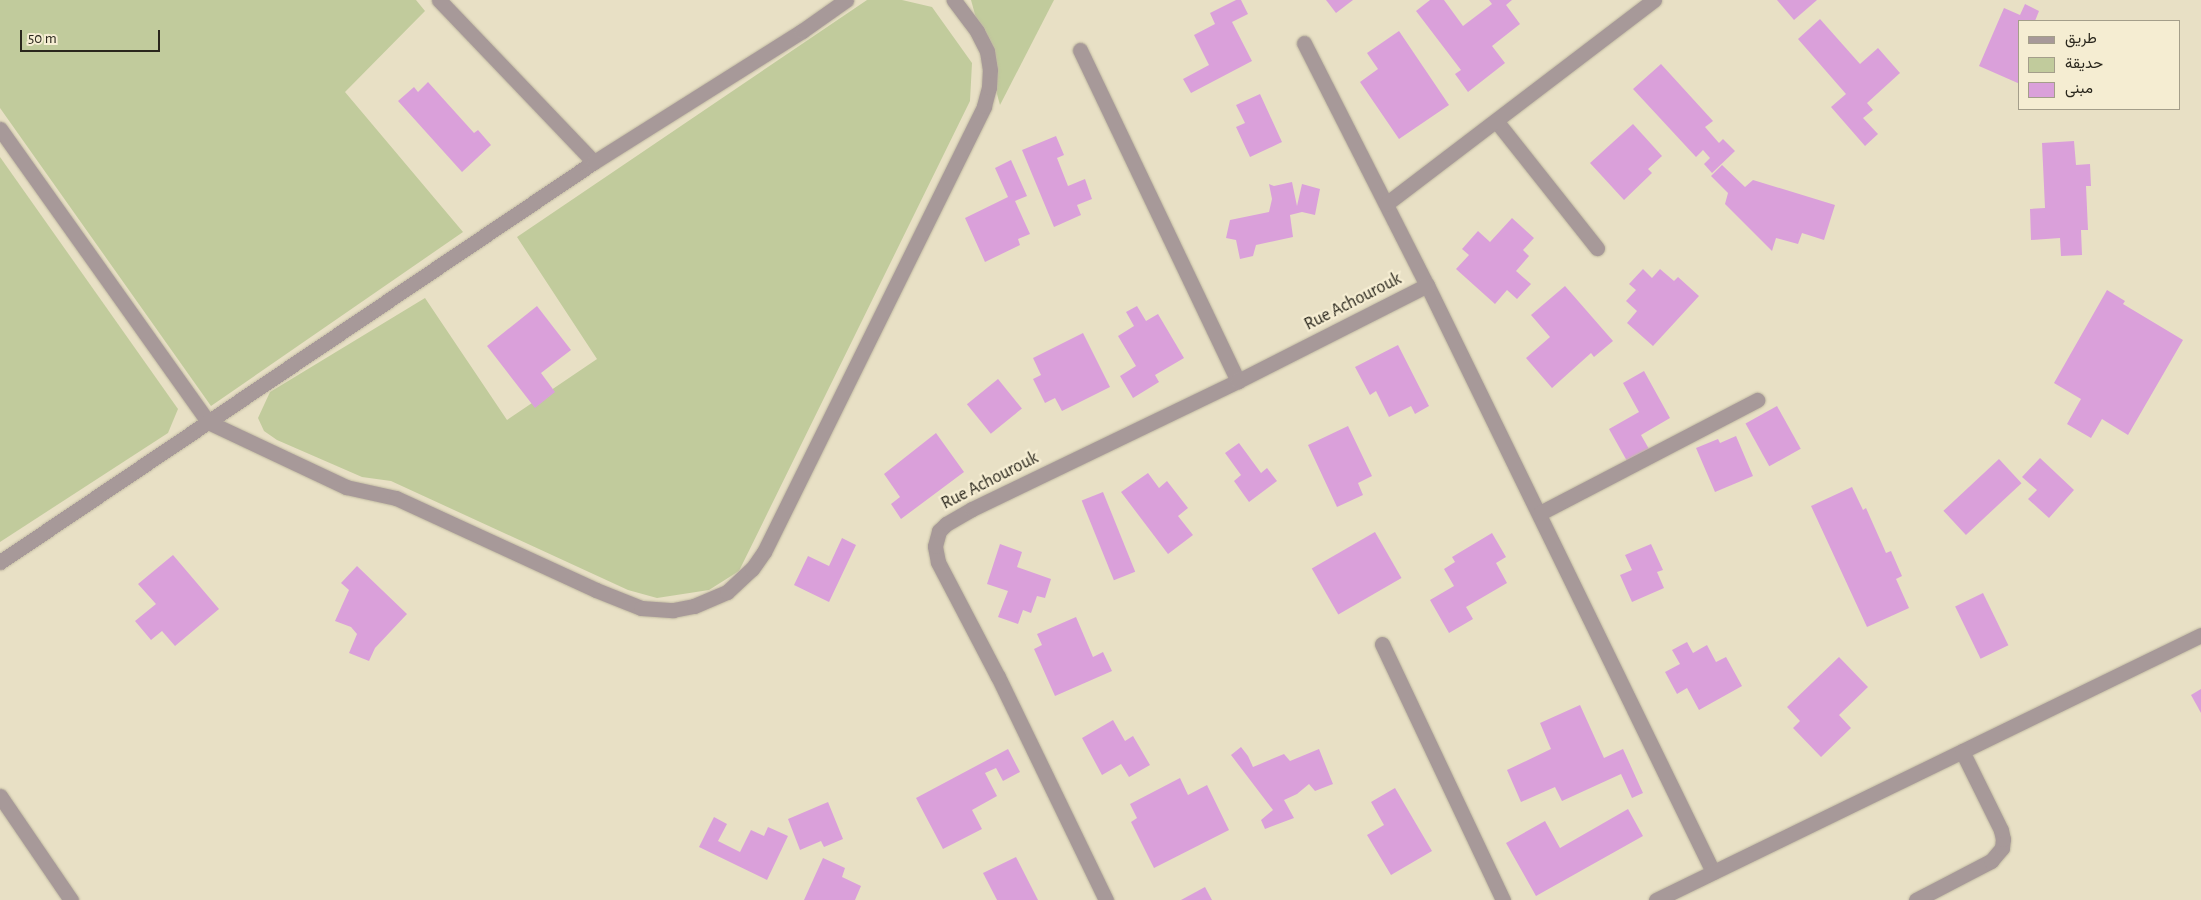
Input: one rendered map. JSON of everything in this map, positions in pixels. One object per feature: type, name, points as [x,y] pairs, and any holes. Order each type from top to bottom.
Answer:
[{"type":"street","points":[[439,0],[594,162]]},
{"type":"street","points":[[0,562],[594,162],[794,36],[846,0]]},
{"type":"street","points":[[0,129],[208,422],[346,487],[396,498],[596,590],[641,608],[655,610],[680,609],[694,606],[727,592],[752,569],[778,526],[858,358],[984,106],[989,78],[987,51],[977,30],[954,0]]},
{"type":"street","points":[[1386,204],[1497,122],[1654,0]]},
{"type":"street","points":[[1304,43],[1428,285],[1713,872]]},
{"type":"street","points":[[1080,50],[1238,381]]},
{"type":"street","points":[[1497,122],[1597,248]]},
{"type":"street","name":"Rue Achourouk","points":[[1106,900],[998,677],[938,562],[935,546],[937,535],[946,524],[972,509],[1238,381],[1428,285]]},
{"type":"street","points":[[1540,513],[1757,400]]},
{"type":"street","points":[[1656,900],[2201,635]]},
{"type":"street","points":[[1382,644],[1503,900]]},
{"type":"street","points":[[1916,900],[1991,861],[2002,848],[2001,830],[1962,752]]},
{"type":"street","points":[[0,796],[72,900]]},
{"type":"green space","points":[[0,0],[416,0],[425,11],[345,92],[463,232],[211,406],[0,108]]},
{"type":"green space","points":[[867,0],[902,0],[932,7],[972,63],[970,101],[739,571],[709,590],[657,598],[628,590],[391,481],[362,477],[277,440],[264,431],[258,418],[270,392],[425,298],[507,420],[597,359],[517,237]]},
{"type":"green space","points":[[971,0],[1054,0],[1000,105]]},
{"type":"green space","points":[[0,157],[178,409],[168,433],[0,542]]},
{"type":"building","points":[[1236,0],[1241,0],[1248,14],[1232,22],[1252,61],[1191,93],[1183,79],[1209,65],[1194,35],[1215,24],[1210,13]]},
{"type":"building","points":[[1326,0],[1353,0],[1336,13]]},
{"type":"building","points":[[1430,0],[1444,0],[1463,26],[1492,4],[1489,0],[1512,0],[1506,5],[1520,24],[1492,46],[1505,63],[1468,92],[1455,74],[1461,70],[1416,11]]},
{"type":"building","points":[[1777,0],[1817,0],[1794,20]]},
{"type":"building","points":[[2025,4],[2039,11],[2035,20],[2018,20],[2018,83],[1979,66],[2004,8],[2020,15]]},
{"type":"building","points":[[1820,19],[1860,64],[1878,48],[1900,73],[1867,103],[1873,110],[1863,118],[1878,134],[1865,146],[1831,107],[1846,94],[1798,39]]},
{"type":"building","points":[[1399,31],[1449,105],[1399,139],[1360,82],[1378,69],[1367,53]]},
{"type":"building","points":[[1661,64],[1713,121],[1705,127],[1719,143],[1723,139],[1735,151],[1712,173],[1704,164],[1710,158],[1703,150],[1696,157],[1633,89]]},
{"type":"building","points":[[428,82],[474,133],[478,130],[491,145],[462,172],[398,101],[414,87],[418,92]]},
{"type":"building","points":[[1260,94],[1282,142],[1250,157],[1236,127],[1245,123],[1236,105]]},
{"type":"building","points":[[1633,124],[1662,156],[1648,169],[1652,173],[1624,200],[1590,163]]},
{"type":"building","points":[[1056,136],[1064,155],[1057,158],[1068,186],[1085,179],[1092,199],[1077,205],[1081,215],[1054,227],[1022,150]]},
{"type":"building","points":[[2074,141],[2076,165],[2090,164],[2091,186],[2086,186],[2088,230],[2081,230],[2082,255],[2061,256],[2060,238],[2031,240],[2030,209],[2045,208],[2042,143]]},
{"type":"building","points":[[1011,160],[1027,196],[1015,201],[1030,234],[1018,239],[1020,245],[985,262],[965,218],[1008,197],[995,168]]},
{"type":"building","points":[[1722,165],[1745,187],[1753,180],[1835,205],[1824,240],[1802,233],[1798,244],[1776,238],[1772,251],[1725,204],[1728,193],[1711,176]]},
{"type":"building","points":[[1292,182],[1297,206],[1302,184],[1320,189],[1315,215],[1302,212],[1290,215],[1293,237],[1256,245],[1253,256],[1240,259],[1236,240],[1226,238],[1230,220],[1269,212],[1272,199],[1269,184],[1274,186]]},
{"type":"building","points":[[1512,218],[1534,238],[1523,250],[1529,256],[1516,271],[1531,284],[1517,299],[1507,290],[1495,304],[1456,269],[1469,255],[1462,249],[1478,231],[1490,242]]},
{"type":"building","points":[[1643,269],[1652,278],[1660,269],[1674,281],[1678,277],[1699,296],[1653,346],[1627,323],[1637,311],[1626,301],[1636,290],[1629,284]]},
{"type":"building","points":[[1565,286],[1613,341],[1594,357],[1591,353],[1552,388],[1526,358],[1550,337],[1531,315]]},
{"type":"building","points":[[2107,290],[2125,301],[2123,304],[2183,340],[2128,435],[2102,419],[2091,438],[2067,424],[2081,399],[2054,383]]},
{"type":"building","points":[[537,306],[571,350],[541,373],[555,392],[535,408],[487,346]]},
{"type":"building","points":[[1137,306],[1146,321],[1158,314],[1184,358],[1155,375],[1159,382],[1133,398],[1120,376],[1136,366],[1118,336],[1134,326],[1126,312]]},
{"type":"building","points":[[1083,333],[1110,387],[1062,411],[1055,398],[1045,403],[1033,379],[1041,375],[1033,358]]},
{"type":"building","points":[[1398,345],[1429,406],[1415,414],[1411,406],[1389,417],[1376,391],[1370,395],[1355,367]]},
{"type":"building","points":[[1644,371],[1670,418],[1641,435],[1649,449],[1627,461],[1609,429],[1639,412],[1623,383]]},
{"type":"building","points":[[998,379],[1022,409],[991,434],[967,404]]},
{"type":"building","points":[[1777,406],[1801,449],[1769,466],[1746,423]]},
{"type":"building","points":[[1348,426],[1372,476],[1358,483],[1363,495],[1337,507],[1308,445]]},
{"type":"building","points":[[936,433],[964,472],[901,519],[891,504],[900,497],[884,474]]},
{"type":"building","points":[[1736,436],[1753,476],[1715,492],[1696,448],[1718,439],[1720,443]]},
{"type":"building","points":[[1239,443],[1261,473],[1267,468],[1277,481],[1249,502],[1234,481],[1241,475],[1225,453]]},
{"type":"building","points":[[2040,458],[2074,490],[2049,518],[2028,499],[2037,490],[2022,477]]},
{"type":"building","points":[[1999,459],[2022,483],[1966,535],[1943,511]]},
{"type":"building","points":[[1148,473],[1159,488],[1167,481],[1188,508],[1178,516],[1193,535],[1168,554],[1121,492]]},
{"type":"building","points":[[1852,487],[1863,510],[1866,508],[1886,553],[1891,551],[1902,576],[1896,579],[1909,608],[1867,627],[1811,506]]},
{"type":"building","points":[[1103,492],[1135,572],[1114,580],[1082,501]]},
{"type":"building","points":[[1375,532],[1402,578],[1338,614],[1312,568]]},
{"type":"building","points":[[1492,533],[1506,557],[1496,563],[1507,583],[1466,607],[1473,619],[1449,633],[1430,600],[1454,586],[1444,569],[1455,562],[1452,557]]},
{"type":"building","points":[[842,538],[856,545],[829,602],[794,585],[808,556],[829,566]]},
{"type":"building","points":[[1000,544],[1022,552],[1017,567],[1051,579],[1045,598],[1037,596],[1031,613],[1023,610],[1018,624],[998,617],[1008,591],[987,584]]},
{"type":"building","points":[[1651,544],[1663,570],[1657,572],[1664,588],[1632,602],[1620,575],[1632,570],[1625,555]]},
{"type":"building","points":[[173,555],[219,609],[175,646],[162,631],[151,640],[135,621],[156,604],[138,584]]},
{"type":"building","points":[[357,566],[407,614],[375,648],[369,661],[349,653],[357,634],[351,627],[335,621],[349,590],[341,583]]},
{"type":"building","points":[[1983,593],[2008,645],[1981,659],[1955,607]]},
{"type":"building","points":[[1076,617],[1093,657],[1103,652],[1112,671],[1055,696],[1034,649],[1042,645],[1037,634]]},
{"type":"building","points":[[1687,642],[1693,653],[1707,645],[1716,662],[1726,657],[1742,686],[1699,710],[1687,688],[1677,694],[1665,672],[1680,664],[1672,650]]},
{"type":"building","points":[[1839,657],[1868,687],[1839,715],[1851,728],[1821,757],[1793,728],[1800,721],[1787,707]]},
{"type":"building","points":[[2201,689],[2201,713],[2191,695]]},
{"type":"building","points":[[1580,705],[1604,758],[1623,749],[1643,793],[1632,798],[1621,774],[1562,801],[1555,787],[1521,802],[1507,770],[1551,749],[1540,723]]},
{"type":"building","points":[[1113,720],[1125,741],[1133,736],[1150,765],[1129,777],[1121,764],[1102,775],[1082,738]]},
{"type":"building","points":[[1241,747],[1253,767],[1284,754],[1290,761],[1319,749],[1333,784],[1315,791],[1309,784],[1297,794],[1284,800],[1294,818],[1265,829],[1261,820],[1273,810],[1231,755]]},
{"type":"building","points":[[1008,749],[1020,772],[1003,781],[996,768],[985,773],[997,796],[972,810],[982,829],[943,849],[916,798]]},
{"type":"building","points":[[1180,778],[1188,795],[1207,785],[1229,830],[1154,868],[1131,822],[1137,818],[1130,804]]},
{"type":"building","points":[[1395,788],[1432,851],[1391,875],[1367,835],[1384,825],[1371,802]]},
{"type":"building","points":[[828,802],[843,839],[824,847],[821,841],[800,850],[788,819]]},
{"type":"building","points":[[1628,809],[1643,836],[1536,896],[1506,843],[1545,821],[1560,848]]},
{"type":"building","points":[[714,817],[727,824],[718,841],[740,852],[751,830],[764,836],[768,827],[788,836],[767,880],[699,847]]},
{"type":"building","points":[[1016,857],[1038,900],[997,900],[983,873]]},
{"type":"building","points":[[823,858],[845,868],[842,877],[861,886],[855,900],[804,900]]},
{"type":"building","points":[[1205,887],[1212,900],[1181,900]]}]
